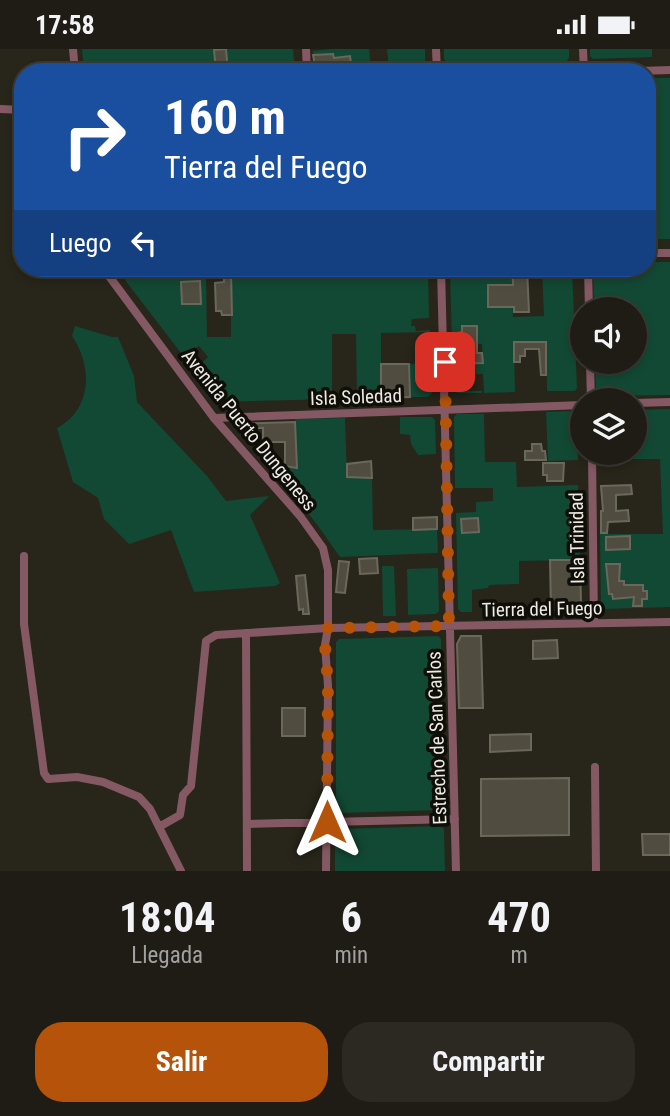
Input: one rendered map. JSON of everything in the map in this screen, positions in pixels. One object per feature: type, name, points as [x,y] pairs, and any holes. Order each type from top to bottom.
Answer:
[{"type":"street","name":"Avenida Puerto Dungeness","points":[[110,277],[214,418],[300,516],[323,548],[328,570],[328,628],[325,645],[328,686],[326,871]]},
{"type":"street","name":"Estrecho de San Carlos","points":[[441,277],[456,871]]},
{"type":"street","points":[[587,277],[588,297]]},
{"type":"street","points":[[647,403],[670,402]]},
{"type":"street","name":"Isla Soledad","points":[[214,418],[570,405]]},
{"type":"street","name":"Isla Trinidad","points":[[592,465],[594,623]]},
{"type":"street","points":[[24,556],[24,624],[44,773],[48,779],[77,777],[103,782],[139,797],[150,809],[181,871]]},
{"type":"street","name":"Tierra del Fuego","points":[[159,827],[180,815],[183,795],[191,786],[206,641],[216,635],[328,628],[670,622]]},
{"type":"street","points":[[246,633],[247,871]]},
{"type":"street","points":[[595,767],[596,871]]},
{"type":"street","points":[[247,824],[455,820]]},
{"type":"green space","points":[[82,49],[293,49],[294,63],[83,63]]},
{"type":"green space","points":[[369,49],[370,63],[351,63],[350,56],[334,58],[333,54],[313,55],[313,51]]},
{"type":"green space","points":[[387,49],[425,49],[424,63],[389,63]]},
{"type":"green space","points":[[444,49],[569,49],[569,58],[566,62],[448,63],[444,59]]},
{"type":"green space","points":[[590,49],[652,49],[652,57],[593,59]]},
{"type":"green space","points":[[656,78],[670,78],[670,239],[656,239]]},
{"type":"green space","points":[[656,262],[670,262],[670,395],[647,395],[647,388],[596,388],[595,374],[647,374],[647,297],[594,297],[593,277],[656,277]]},
{"type":"green space","points":[[126,277],[206,277],[207,337],[231,337],[231,277],[428,277],[429,318],[412,319],[411,326],[415,326],[416,331],[430,332],[381,333],[381,398],[357,399],[356,334],[332,334],[332,399],[217,402],[194,370],[208,357],[199,346],[184,357],[125,280]]},
{"type":"green space","points":[[450,277],[511,277],[513,317],[544,316],[542,277],[572,277],[570,374],[576,374],[577,388],[570,388],[570,391],[547,391],[546,342],[514,343],[515,392],[484,393],[483,374],[467,375],[468,391],[482,393],[457,393],[453,390],[452,364],[483,362],[482,344],[452,345]]},
{"type":"green space","points":[[75,326],[118,337],[134,376],[137,402],[207,476],[226,501],[269,496],[250,515],[280,583],[275,586],[194,592],[171,530],[129,544],[104,519],[98,498],[73,482],[57,428],[77,410],[86,386],[83,361],[72,336]]},
{"type":"green space","points":[[409,364],[431,364],[432,393],[428,397],[409,397]]},
{"type":"green space","points":[[670,409],[670,607],[604,609],[601,606],[600,534],[663,534],[660,459],[647,459],[647,410]]},
{"type":"green space","points":[[570,411],[570,460],[548,461],[546,412]]},
{"type":"green space","points":[[457,414],[484,414],[485,462],[516,462],[517,487],[578,485],[580,560],[519,561],[519,584],[489,585],[488,588],[472,590],[472,612],[461,612],[458,609],[456,513],[476,512],[476,502],[493,501],[493,488],[455,488],[454,417]]},
{"type":"green space","points":[[400,417],[432,417],[435,420],[436,454],[418,455],[411,444],[410,435],[400,434]]},
{"type":"green space","points":[[345,418],[347,476],[372,478],[373,530],[437,529],[438,553],[340,557],[276,475],[285,466],[296,468],[295,419]]},
{"type":"green space","points":[[382,566],[394,566],[396,616],[383,616]]},
{"type":"green space","points":[[438,568],[439,611],[436,614],[408,615],[407,569]]},
{"type":"green space","points":[[438,636],[441,639],[444,806],[440,810],[339,813],[336,810],[336,642],[339,639]]},
{"type":"green space","points":[[441,826],[444,829],[445,871],[335,871],[335,833],[339,829]]},
{"type":"building","points":[[226,49],[227,63],[215,63],[214,50]]},
{"type":"building","points":[[333,54],[334,58],[350,56],[351,63],[314,63],[313,55]]},
{"type":"building","points":[[224,277],[231,277],[232,315],[222,315],[221,311],[216,311],[215,283],[224,282]]},
{"type":"building","points":[[513,277],[527,277],[529,312],[514,312],[514,307],[488,307],[488,285],[513,285]]},
{"type":"building","points":[[200,281],[201,304],[182,304],[181,282]]},
{"type":"building","points":[[462,326],[477,326],[477,353],[482,353],[483,363],[452,364],[452,354],[458,354],[457,333],[462,332]]},
{"type":"building","points":[[514,342],[546,342],[546,375],[541,375],[539,349],[525,349],[525,356],[520,356],[520,362],[514,362]]},
{"type":"building","points":[[381,364],[409,364],[410,397],[381,398]]},
{"type":"building","points":[[295,422],[297,468],[285,466],[285,442],[263,442],[263,428],[253,428],[252,424],[239,428],[235,424]]},
{"type":"building","points":[[532,444],[541,444],[546,460],[525,460],[525,451],[532,451]]},
{"type":"building","points":[[371,461],[372,478],[347,477],[347,464]]},
{"type":"building","points":[[543,463],[564,463],[563,481],[547,481],[547,475],[543,475]]},
{"type":"building","points":[[631,485],[632,494],[616,495],[616,511],[628,510],[629,521],[608,522],[607,533],[601,533],[601,486]]},
{"type":"building","points":[[437,517],[437,529],[413,530],[413,518]]},
{"type":"building","points":[[478,518],[479,532],[462,533],[461,519]]},
{"type":"building","points":[[630,536],[630,549],[606,550],[606,537]]},
{"type":"building","points":[[377,558],[378,573],[360,574],[359,559]]},
{"type":"building","points":[[550,560],[580,560],[581,604],[577,609],[551,610]]},
{"type":"building","points":[[339,561],[349,562],[345,593],[336,592]]},
{"type":"building","points":[[606,564],[620,564],[619,581],[624,581],[624,585],[643,585],[643,591],[647,591],[647,599],[642,599],[642,606],[633,606],[634,597],[613,599],[612,594],[609,594]]},
{"type":"building","points":[[305,575],[309,614],[303,614],[303,609],[299,610],[296,576]]},
{"type":"building","points":[[461,636],[481,636],[483,708],[459,708],[457,644]]},
{"type":"building","points":[[557,640],[558,658],[533,659],[533,641]]},
{"type":"building","points":[[282,708],[305,708],[305,736],[282,736]]},
{"type":"building","points":[[531,734],[531,750],[490,752],[490,735]]},
{"type":"building","points":[[569,778],[569,835],[481,836],[481,779]]},
{"type":"building","points":[[642,834],[670,834],[670,855],[643,855]]},
{"type":"route","points":[[327,822],[328,686],[325,645],[328,628],[449,626],[445,362]]}]
